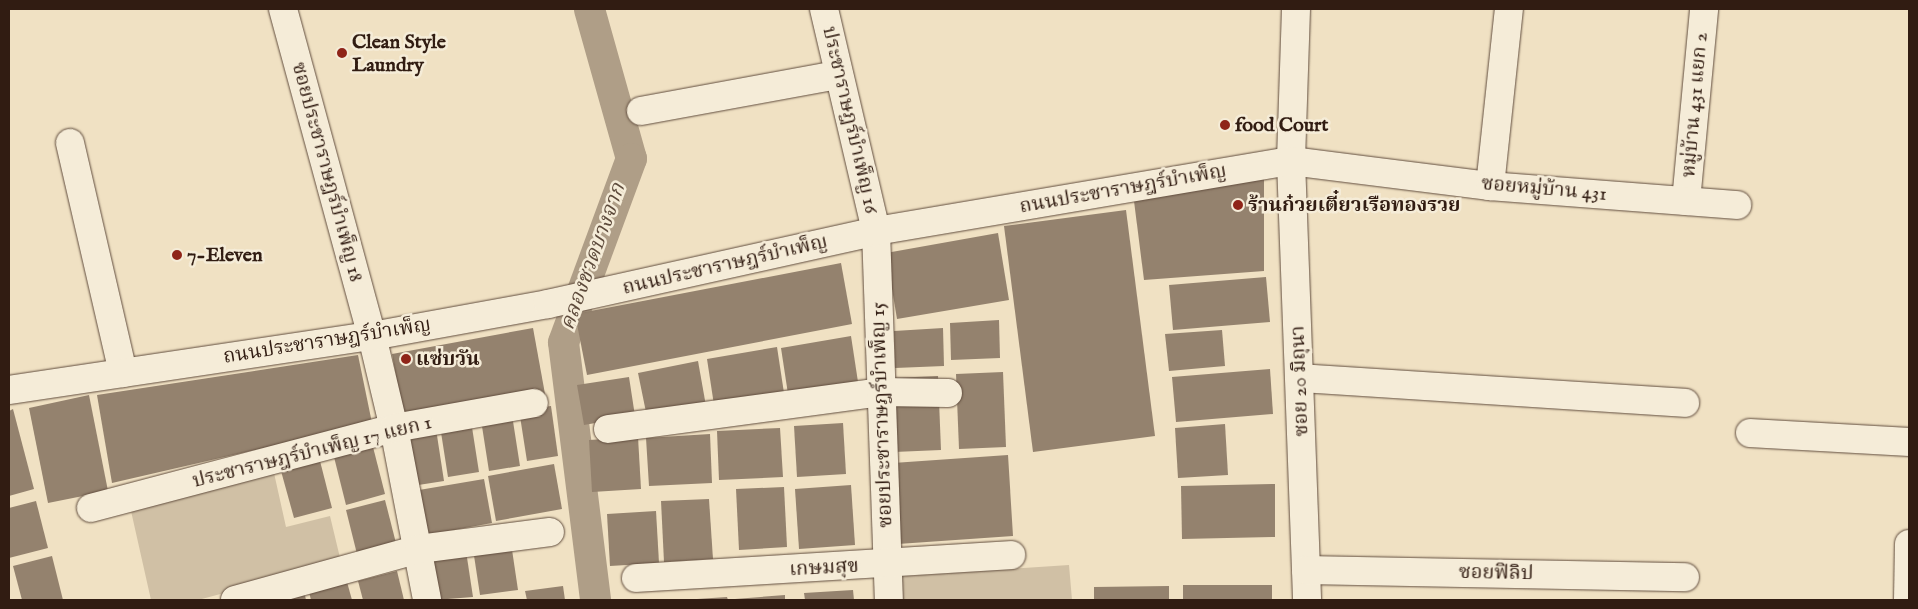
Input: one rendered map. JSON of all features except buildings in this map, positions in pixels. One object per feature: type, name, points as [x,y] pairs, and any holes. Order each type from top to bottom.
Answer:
[{"type":"street","name":"ซอยประชาราษฎร์บำเพ็ญ 18","points":[[283,9],[372,336],[394,428],[419,550],[427,600]]},
{"type":"street","name":"ประชาราษฎร์บำเพ็ญ 16","points":[[824,9],[876,230]]},
{"type":"street","points":[[1291,161],[1296,9]]},
{"type":"street","points":[[1490,186],[1509,9]]},
{"type":"street","name":"หมู่บ้าน 431 แยก 2","points":[[1686,201],[1704,9]]},
{"type":"street","points":[[641,111],[838,75]]},
{"type":"street","points":[[70,143],[123,373]]},
{"type":"street","name":"ถนนประชาราษฎร์บำเพ็ญ","points":[[9,390],[372,336],[610,291],[876,230],[1291,161]]},
{"type":"street","name":"ซอยหมู่บ้าน 431","points":[[1291,161],[1490,186],[1738,205]]},
{"type":"street","name":"ซอย 20 มิถุนา","points":[[1291,161],[1307,600]]},
{"type":"street","name":"ซอยประชาราษฎร์บำเพ็ญ 15","points":[[876,230],[889,600]]},
{"type":"street","points":[[1300,378],[1685,403]]},
{"type":"street","points":[[608,429],[881,392],[948,393]]},
{"type":"street","name":"ประชาราษฎร์บำเพ็ญ 17 แยก 1","points":[[91,508],[394,428],[534,403]]},
{"type":"street","points":[[1750,433],[1909,442]]},
{"type":"street","points":[[235,600],[419,550],[550,532]]},
{"type":"street","points":[[1908,600],[1909,544]]},
{"type":"street","name":"เกษมสุข","points":[[636,578],[887,565],[1011,556]]},
{"type":"street","name":"ซอยฟิลิป","points":[[1306,570],[1685,577]]},
{"type":"shaded area","points":[[274,473],[286,527],[330,516],[341,562],[198,600],[151,600],[131,511]]},
{"type":"shaded area","points":[[1069,565],[1072,600],[894,600],[893,577]]},
{"type":"waterway","name":"คลองชวดบางจาก","points":[[589,9],[631,158],[563,342],[595,600]]},
{"type":"place","name":"Clean Style Laundry","points":[[342,53]]},
{"type":"place","name":"food Court","points":[[1225,125]]},
{"type":"place","name":"ร้านก๋วยเตี๋ยวเรือทองรวย","points":[[1238,205]]},
{"type":"place","name":"7-Eleven","points":[[177,255]]},
{"type":"place","name":"แซ่บวัน","points":[[406,359]]}]
